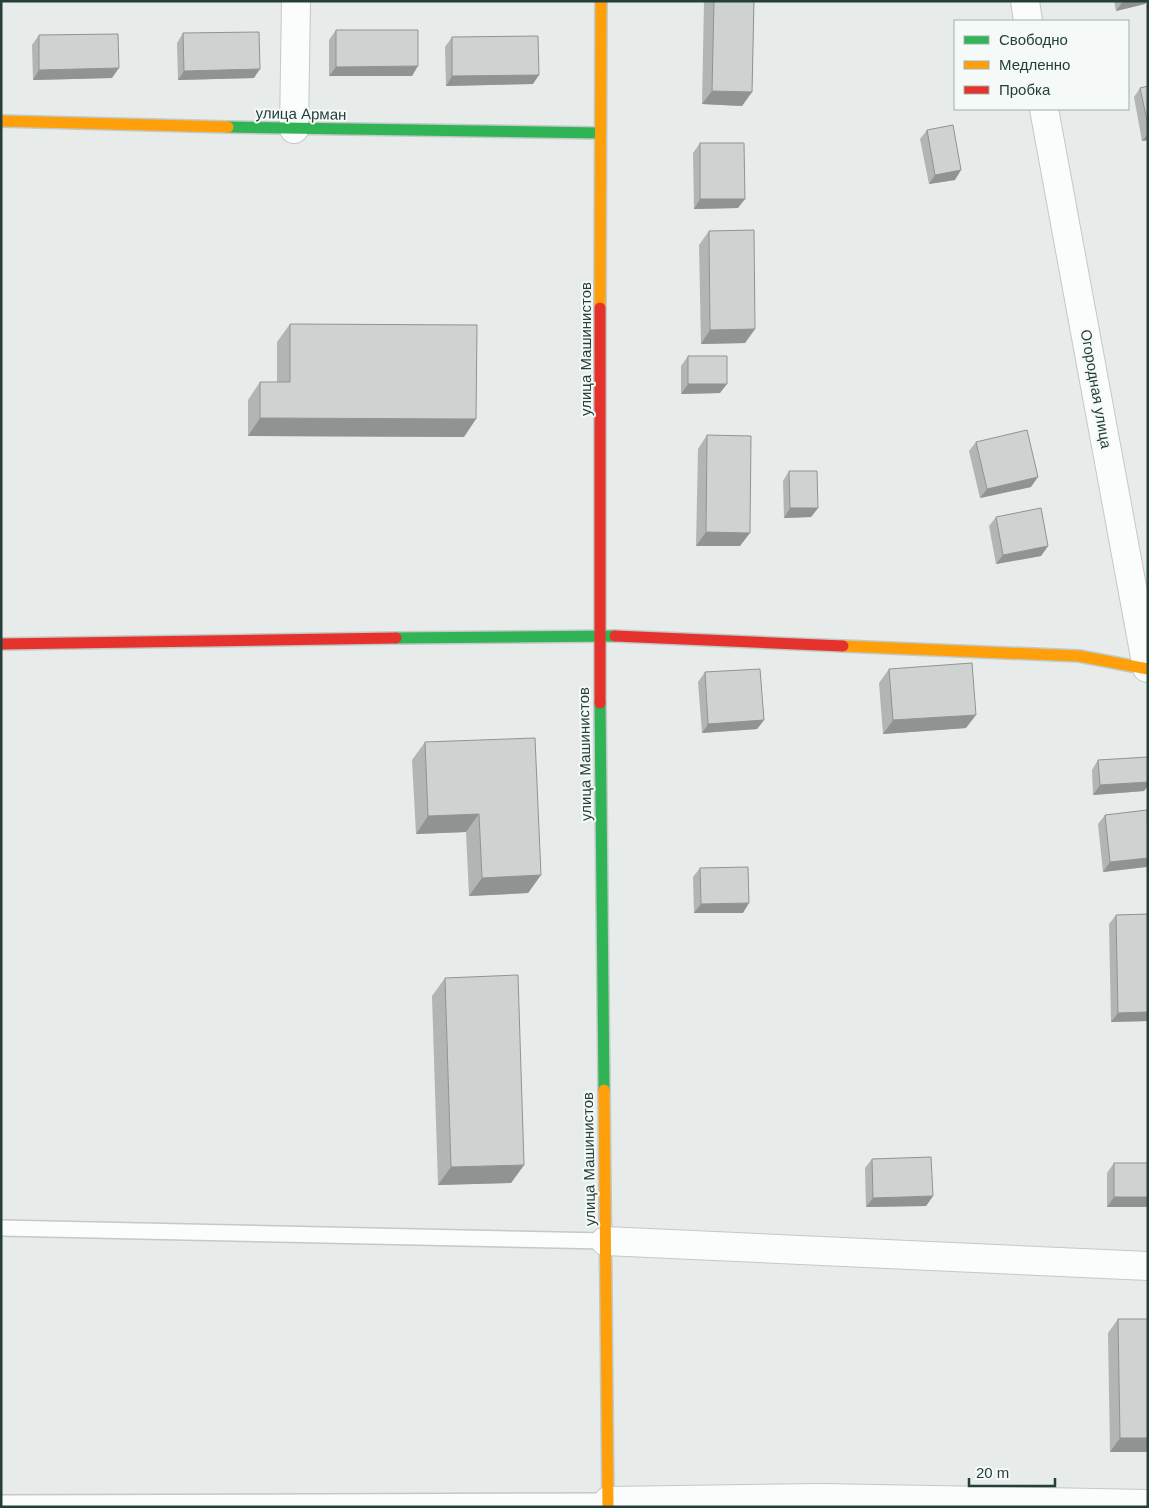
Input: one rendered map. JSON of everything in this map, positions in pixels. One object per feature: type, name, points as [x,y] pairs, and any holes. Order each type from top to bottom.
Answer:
[{"type":"street","points":[[294,129],[296,1]]},
{"type":"street","name":"улица Машинистов","points":[[601,1],[598,635],[608,1504]]},
{"type":"street","points":[[1025,1],[1028,20]]},
{"type":"street","name":"Огородная улица","points":[[1044,110],[1147,669]]},
{"type":"street","name":"улица Арман","points":[[1,121],[294,129],[600,133]]},
{"type":"street","points":[[1,644],[598,635],[1079,656],[1147,669]]},
{"type":"street","points":[[605,1241],[1148,1266]]},
{"type":"street","points":[[608,1504],[820,1498],[1148,1504]]},
{"type":"lane","points":[[1,1228],[605,1241]]},
{"type":"lane","points":[[1,1503],[608,1504]]},
{"type":"building","points":[[714,1],[754,1],[752,92],[712,91]]},
{"type":"building","points":[[336,30],[418,30],[418,66],[336,67]]},
{"type":"building","points":[[259,32],[260,69],[184,71],[183,33]]},
{"type":"building","points":[[118,34],[119,68],[39,70],[39,35]]},
{"type":"building","points":[[538,36],[539,75],[452,76],[452,37]]},
{"type":"building","points":[[1148,86],[1148,125],[1140,88]]},
{"type":"building","points":[[953,125],[961,170],[935,175],[927,130]]},
{"type":"building","points":[[700,143],[744,143],[745,199],[700,199]]},
{"type":"building","points":[[754,230],[755,329],[710,330],[709,231]]},
{"type":"building","points":[[290,324],[477,325],[476,419],[260,418],[260,382],[290,382]]},
{"type":"building","points":[[688,356],[727,356],[727,384],[688,384]]},
{"type":"building","points":[[1027,430],[1038,477],[987,489],[976,442]]},
{"type":"building","points":[[707,435],[751,436],[750,533],[706,532]]},
{"type":"building","points":[[789,471],[817,471],[818,508],[790,508]]},
{"type":"building","points":[[1041,508],[1048,546],[1003,555],[996,517]]},
{"type":"building","points":[[972,663],[976,715],[893,720],[889,669]]},
{"type":"building","points":[[760,669],[764,720],[708,724],[705,672]]},
{"type":"building","points":[[535,738],[541,875],[482,878],[479,814],[428,816],[425,742]]},
{"type":"building","points":[[1148,757],[1148,782],[1100,785],[1098,760]]},
{"type":"building","points":[[1147,810],[1148,858],[1110,862],[1105,815]]},
{"type":"building","points":[[748,867],[749,903],[701,904],[700,868]]},
{"type":"building","points":[[1148,914],[1148,1012],[1118,1013],[1116,915]]},
{"type":"building","points":[[518,975],[524,1165],[451,1167],[445,978]]},
{"type":"building","points":[[931,1157],[933,1196],[873,1198],[872,1159]]},
{"type":"building","points":[[1114,1163],[1148,1163],[1148,1197],[1114,1197]]},
{"type":"building","points":[[1118,1319],[1148,1319],[1148,1438],[1120,1438]]},
{"type":"traffic: fast","points":[[228,127],[600,133]]},
{"type":"traffic: fast","points":[[396,638],[615,636]]},
{"type":"traffic: fast","points":[[600,703],[604,1090]]},
{"type":"traffic: slow","points":[[600,308],[601,1]]},
{"type":"traffic: slow","points":[[1,121],[228,127]]},
{"type":"traffic: slow","points":[[843,646],[1079,656],[1148,669]]},
{"type":"traffic: slow","points":[[604,1090],[608,1507]]},
{"type":"traffic: jam","points":[[600,308],[600,703]]},
{"type":"traffic: jam","points":[[615,636],[843,646]]},
{"type":"traffic: jam","points":[[1,644],[396,638]]}]
